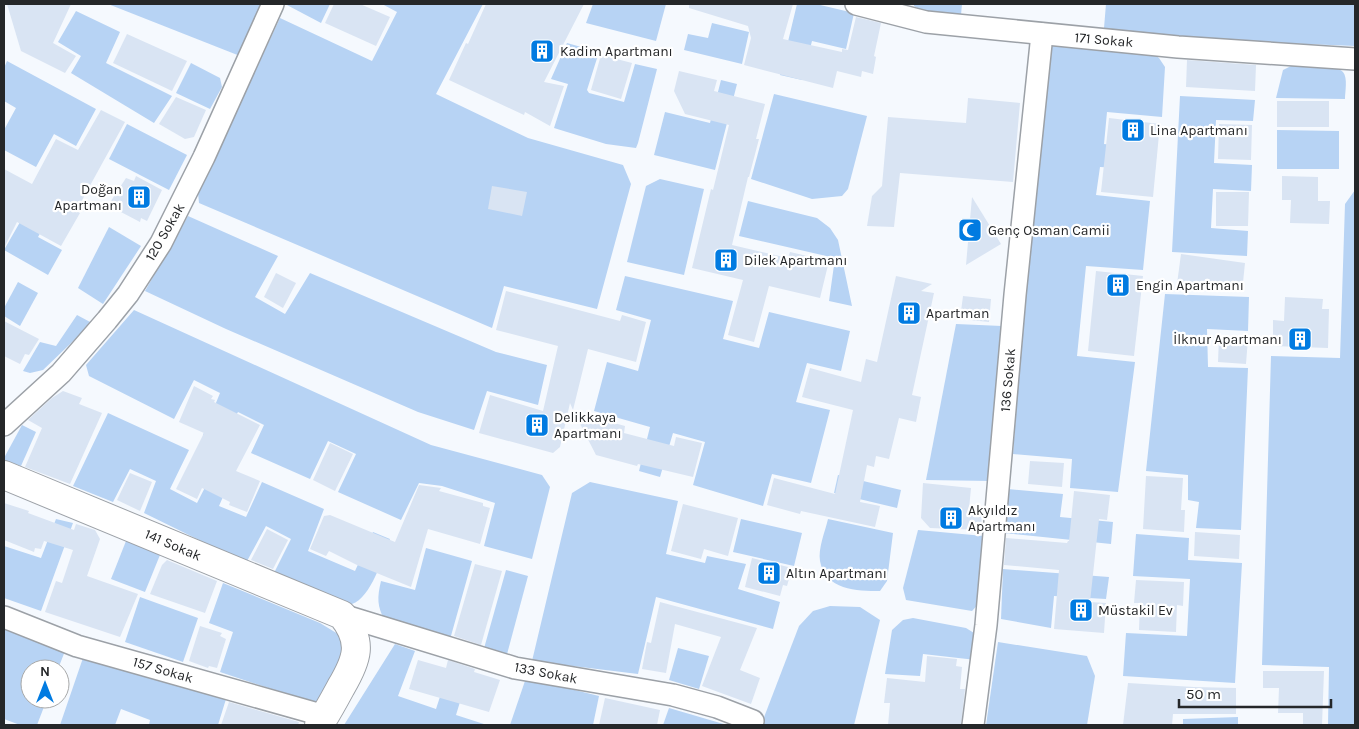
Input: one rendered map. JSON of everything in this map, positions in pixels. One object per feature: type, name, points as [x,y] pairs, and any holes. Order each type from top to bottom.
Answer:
[{"type":"street","name":"120 Sokak","points":[[4,425],[61,373],[107,320],[128,294],[161,243],[204,157],[273,4]]},
{"type":"street","name":"171 Sokak","points":[[856,4],[905,10],[926,22],[1178,47],[1355,59]]},
{"type":"street","name":"136 Sokak","points":[[973,725],[986,626],[1016,286],[1042,34]]},
{"type":"street","name":"141 Sokak","points":[[4,475],[342,615]]},
{"type":"street","points":[[322,721],[352,669],[356,653],[356,639],[342,615]]},
{"type":"street","name":"133 Sokak","points":[[342,615],[515,668],[673,695],[717,707],[752,723]]},
{"type":"street","name":"157 Sokak","points":[[4,617],[77,646],[322,721]]},
{"type":"shaded area","points":[[108,4],[261,4],[240,56]]},
{"type":"shaded area","points":[[285,4],[330,4],[321,23]]},
{"type":"shaded area","points":[[382,4],[483,4],[436,94],[528,138],[623,165],[631,184],[597,309],[504,286],[492,328],[199,203],[198,193],[280,18],[372,61],[397,12]]},
{"type":"shaded area","points":[[593,4],[666,4],[656,41],[586,23]]},
{"type":"shaded area","points":[[797,4],[816,4],[854,13],[846,49],[812,41],[802,80],[780,75]]},
{"type":"shaded area","points":[[914,4],[962,4],[961,15],[928,15],[914,6]]},
{"type":"shaded area","points":[[1106,4],[1355,4],[1355,46],[1190,39],[1104,28]]},
{"type":"shaded area","points":[[76,11],[120,32],[106,63],[172,96],[154,123],[71,73],[81,56],[58,42]]},
{"type":"shaded area","points":[[712,23],[749,32],[742,64],[684,50],[688,34],[708,38]]},
{"type":"shaded area","points":[[567,43],[599,52],[587,90],[589,93],[624,102],[635,64],[657,69],[636,148],[606,144],[554,128],[568,84],[551,79]]},
{"type":"shaded area","points":[[1052,44],[1150,51],[1159,58],[1165,67],[1162,117],[1107,112],[1104,144],[1157,149],[1155,170],[1100,167],[1096,195],[1150,201],[1143,270],[1086,266],[1077,356],[1135,362],[1118,492],[1070,488],[1072,459],[1013,454],[1024,302]]},
{"type":"shaded area","points":[[7,61],[96,109],[76,146],[54,134],[36,167],[4,150],[4,130],[16,108],[4,101],[4,68]]},
{"type":"shaded area","points":[[191,63],[220,78],[222,87],[210,109],[176,93]]},
{"type":"shaded area","points":[[1293,65],[1339,69],[1345,75],[1345,99],[1276,98],[1283,70]]},
{"type":"shaded area","points":[[721,80],[737,84],[715,170],[654,155],[665,112],[710,123]]},
{"type":"shaded area","points":[[774,94],[867,116],[848,189],[842,196],[812,199],[751,179]]},
{"type":"shaded area","points":[[1180,96],[1255,100],[1253,121],[1216,120],[1214,163],[1252,165],[1251,191],[1213,189],[1211,228],[1248,231],[1247,256],[1172,252]]},
{"type":"shaded area","points":[[127,124],[187,155],[169,190],[109,159]]},
{"type":"shaded area","points":[[1277,130],[1339,131],[1339,169],[1277,169]]},
{"type":"shaded area","points":[[660,179],[704,189],[684,275],[627,262],[646,186]]},
{"type":"shaded area","points":[[39,189],[58,200],[38,237],[62,250],[48,275],[4,250]]},
{"type":"shaded area","points":[[1355,190],[1355,725],[1328,725],[1329,667],[1262,665],[1271,356],[1340,358],[1345,204]]},
{"type":"shaded area","points":[[748,201],[817,218],[830,228],[838,240],[852,306],[829,301],[835,258],[739,236]]},
{"type":"shaded area","points":[[188,216],[278,256],[255,297],[285,314],[310,273],[496,352],[547,365],[538,405],[487,391],[474,430],[418,412],[226,329],[145,291]]},
{"type":"shaded area","points":[[109,227],[141,246],[103,304],[78,288]]},
{"type":"shaded area","points":[[625,276],[733,301],[723,339],[759,348],[769,312],[850,331],[841,371],[807,363],[796,402],[830,410],[811,483],[772,474],[763,506],[693,485],[705,442],[673,433],[660,477],[639,471],[650,427],[594,411],[607,362],[638,371],[651,320],[616,310]]},
{"type":"shaded area","points":[[18,282],[38,293],[20,326],[4,316],[4,308]]},
{"type":"shaded area","points":[[1165,294],[1249,297],[1248,331],[1207,329],[1208,367],[1248,368],[1241,530],[1196,528],[1199,502],[1188,500],[1188,475],[1146,471]]},
{"type":"shaded area","points":[[134,310],[431,445],[542,475],[550,487],[532,559],[484,546],[495,503],[442,486],[419,483],[401,520],[338,492],[356,454],[328,441],[310,479],[251,453],[264,425],[238,412],[220,442],[203,435],[220,393],[194,380],[174,419],[89,376],[86,365]]},
{"type":"shaded area","points":[[77,315],[92,323],[43,370],[30,373],[23,371],[40,342],[56,346]]},
{"type":"shaded area","points":[[956,324],[1002,326],[990,481],[926,480]]},
{"type":"shaded area","points":[[108,413],[189,450],[170,489],[197,503],[218,462],[235,469],[219,506],[246,517],[262,482],[324,509],[308,551],[355,571],[373,532],[390,539],[371,586],[359,600],[352,604],[344,604],[273,575],[291,539],[266,526],[246,563],[144,513],[156,481],[130,469],[113,502],[73,486]]},
{"type":"shaded area","points":[[22,425],[36,432],[21,466],[4,460],[4,458]]},
{"type":"shaded area","points":[[838,475],[901,490],[897,508],[834,493]]},
{"type":"shaded area","points":[[590,482],[678,501],[666,554],[705,563],[707,556],[746,564],[738,589],[780,602],[773,629],[656,597],[638,674],[532,661],[572,493]]},
{"type":"shaded area","points":[[1008,489],[1063,494],[1060,517],[1113,522],[1111,544],[1004,533]]},
{"type":"shaded area","points":[[56,519],[73,523],[41,611],[4,598],[4,546],[41,558]]},
{"type":"shaded area","points":[[741,519],[802,533],[794,566],[733,552]]},
{"type":"shaded area","points":[[828,519],[893,533],[887,581],[880,591],[843,587],[828,578],[823,571],[820,556]]},
{"type":"shaded area","points":[[918,530],[984,536],[982,600],[972,611],[906,600],[903,588]]},
{"type":"shaded area","points":[[1136,534],[1189,538],[1188,560],[1242,563],[1235,683],[1123,676],[1126,633],[1187,636],[1190,579],[1133,576]]},
{"type":"shaded area","points":[[128,536],[162,550],[145,592],[111,579]]},
{"type":"shaded area","points":[[426,548],[472,561],[449,643],[385,621],[380,611],[378,597],[381,581],[415,590]]},
{"type":"shaded area","points":[[1003,569],[1109,577],[1106,599],[1054,596],[1051,628],[1001,619]]},
{"type":"shaded area","points":[[506,570],[528,576],[506,658],[483,652]]},
{"type":"shaded area","points":[[223,583],[320,623],[338,634],[348,657],[320,705],[220,672],[233,632],[209,623]]},
{"type":"shaded area","points":[[140,597],[198,618],[183,662],[125,642]]},
{"type":"shaded area","points":[[830,606],[860,607],[880,620],[854,725],[761,725],[799,626],[813,611]]},
{"type":"shaded area","points":[[913,618],[966,628],[974,633],[976,660],[923,654],[920,676],[885,674],[892,630],[903,620]]},
{"type":"shaded area","points":[[4,627],[65,651],[62,659],[20,659],[20,709],[43,709],[37,725],[20,725],[4,719]]},
{"type":"shaded area","points":[[998,642],[1087,656],[1095,676],[1087,725],[986,725]]},
{"type":"shaded area","points":[[395,644],[415,651],[398,696],[436,709],[451,663],[470,669],[456,715],[487,725],[344,725]]},
{"type":"shaded area","points":[[678,648],[709,656],[699,689],[669,680]]},
{"type":"shaded area","points":[[84,655],[226,699],[218,725],[149,725],[150,720],[121,709],[115,725],[60,725],[65,709],[70,709],[70,696]]},
{"type":"shaded area","points":[[526,678],[599,696],[593,725],[510,725]]},
{"type":"shaded area","points":[[669,708],[727,725],[663,725]]},
{"type":"shaded area","points":[[1238,717],[1238,725],[1183,725],[1183,719]]},
{"type":"building","points":[[7,4],[71,4],[53,43],[76,56],[65,73],[21,51]]},
{"type":"building","points":[[334,4],[360,4],[390,17],[376,46],[325,23]]},
{"type":"building","points":[[486,4],[584,4],[544,82],[564,86],[550,126],[525,112],[524,115],[449,80]]},
{"type":"building","points":[[689,4],[793,4],[783,39],[842,52],[842,49],[848,50],[856,17],[881,23],[874,56],[876,57],[873,74],[862,71],[861,77],[837,71],[833,88],[744,65],[751,38],[748,26],[689,8]]},
{"type":"building","points":[[127,34],[187,61],[172,91],[113,63]]},
{"type":"building","points":[[601,55],[632,63],[621,99],[591,90]]},
{"type":"building","points":[[1187,60],[1256,65],[1255,91],[1186,87]]},
{"type":"building","points":[[679,71],[717,80],[714,91],[765,104],[756,139],[759,139],[732,245],[788,258],[790,252],[829,261],[820,298],[769,286],[754,342],[728,335],[743,280],[692,268],[729,125],[685,114],[674,91]]},
{"type":"building","points":[[176,97],[206,110],[194,137],[185,139],[159,124]]},
{"type":"building","points":[[968,98],[1020,103],[1013,182],[900,173],[894,227],[867,226],[872,196],[882,186],[888,117],[966,123]]},
{"type":"building","points":[[1277,101],[1329,101],[1329,127],[1277,127]]},
{"type":"building","points":[[101,110],[125,122],[76,211],[80,213],[61,246],[17,222],[4,248],[4,169],[32,184],[56,139],[78,150]]},
{"type":"building","points":[[1109,118],[1160,124],[1153,197],[1101,192]]},
{"type":"building","points":[[1219,124],[1252,125],[1251,160],[1218,159]]},
{"type":"building","name":"Doğan Apartmanı","points":[[136,176],[162,190],[147,221],[141,218],[140,222],[109,204],[126,178],[134,181]]},
{"type":"building","points":[[1282,176],[1318,177],[1318,201],[1330,201],[1329,224],[1290,223],[1291,200],[1282,200]]},
{"type":"building","points":[[492,186],[527,192],[522,216],[488,209]]},
{"type":"building","points":[[1216,192],[1249,192],[1248,226],[1216,226]]},
{"type":"building","points":[[972,197],[1001,244],[966,265]]},
{"type":"building","points":[[1181,254],[1245,263],[1242,292],[1177,284]]},
{"type":"building","points":[[1096,271],[1143,276],[1134,356],[1088,351]]},
{"type":"building","points":[[276,273],[296,283],[283,308],[264,297]]},
{"type":"building","points":[[896,276],[932,284],[921,291],[934,293],[912,395],[921,397],[916,422],[899,418],[889,459],[876,456],[874,467],[867,465],[860,502],[880,506],[875,527],[801,511],[800,514],[767,505],[774,478],[835,494],[853,410],[802,397],[810,368],[861,382],[866,359],[877,362]]},
{"type":"building","points":[[506,291],[620,321],[622,315],[646,322],[636,362],[588,349],[573,410],[570,403],[560,447],[553,453],[479,433],[490,395],[543,411],[558,346],[496,330]]},
{"type":"building","points":[[963,296],[991,299],[989,322],[960,319]]},
{"type":"building","points":[[1285,297],[1323,299],[1322,309],[1329,309],[1328,348],[1273,346],[1273,320],[1284,321]]},
{"type":"building","points":[[4,321],[39,339],[29,355],[25,354],[20,364],[4,356]]},
{"type":"building","points":[[1219,337],[1248,338],[1246,364],[1218,362]]},
{"type":"building","points":[[194,386],[213,396],[211,399],[215,400],[214,402],[260,425],[236,471],[260,481],[247,512],[229,505],[230,502],[202,488],[197,499],[176,489],[204,433],[179,422]]},
{"type":"building","points":[[63,391],[82,398],[79,404],[102,413],[70,484],[25,467],[42,428],[28,420],[52,398]]},
{"type":"building","points":[[574,412],[625,426],[624,433],[674,446],[676,437],[702,443],[693,477],[638,464],[637,466],[596,455]]},
{"type":"building","points":[[330,443],[353,454],[335,491],[313,480]]},
{"type":"building","points":[[1030,461],[1064,463],[1062,487],[1028,484]]},
{"type":"building","points":[[130,473],[152,482],[140,511],[117,500]]},
{"type":"building","points":[[1146,476],[1183,478],[1181,510],[1185,510],[1184,532],[1143,529]]},
{"type":"building","points":[[923,483],[971,488],[969,509],[982,509],[981,530],[930,528],[921,518]]},
{"type":"building","points":[[419,485],[441,488],[439,491],[483,503],[483,506],[490,508],[480,544],[428,529],[411,587],[357,565],[329,551],[326,556],[310,549],[324,516],[330,515],[395,542]]},
{"type":"building","points":[[1074,491],[1110,495],[1107,520],[1099,519],[1090,602],[1106,603],[1104,633],[1054,629],[1059,570],[1004,565],[1006,538],[1067,543],[1069,541]]},
{"type":"building","points":[[4,503],[29,511],[28,513],[74,530],[76,524],[95,530],[100,539],[87,576],[138,594],[120,637],[45,612],[56,581],[62,583],[73,550],[44,541],[41,549],[35,548],[34,552],[4,540]]},
{"type":"building","points":[[683,504],[738,518],[728,556],[704,549],[701,559],[671,551]]},
{"type":"building","points":[[267,529],[288,540],[273,569],[251,560]]},
{"type":"building","points":[[1195,532],[1240,535],[1239,559],[1194,556]]},
{"type":"building","name":"Altın Apartmanı","points":[[752,558],[792,568],[787,586],[783,585],[780,596],[745,587]]},
{"type":"building","points":[[167,560],[217,581],[205,613],[150,594],[162,565]]},
{"type":"building","points":[[475,564],[502,571],[481,645],[454,636]]},
{"type":"building","points":[[1136,580],[1184,582],[1183,606],[1177,605],[1176,632],[1139,630],[1140,603],[1134,603]]},
{"type":"building","points":[[660,602],[757,628],[740,670],[760,678],[751,704],[702,686],[721,637],[675,624],[666,673],[642,669],[647,642],[651,643]]},
{"type":"building","points":[[200,626],[222,633],[220,636],[226,639],[217,668],[209,666],[208,668],[189,661]]},
{"type":"building","points":[[927,656],[957,659],[956,666],[962,667],[960,689],[965,689],[961,725],[888,725],[890,703],[884,703],[887,678],[925,682]]},
{"type":"building","points":[[418,660],[446,668],[448,660],[475,669],[474,672],[500,680],[489,712],[409,689]]},
{"type":"building","points":[[1263,671],[1324,671],[1322,725],[1303,724],[1303,713],[1278,713],[1279,688],[1263,688]]},
{"type":"building","points":[[1128,683],[1236,688],[1236,714],[1173,714],[1172,725],[1123,725]]},
{"type":"building","points":[[605,698],[660,710],[657,725],[599,725]]},
{"type":"building","points":[[229,702],[299,722],[298,725],[221,725]]},
{"type":"place","name":"Kadim Apartmanı","points":[[542,51]]},
{"type":"place","name":"Lina Apartmanı","points":[[1133,130]]},
{"type":"place","name":"Doğan Apartmanı","points":[[139,197]]},
{"type":"place","name":"Genç Osman Camii","points":[[970,230]]},
{"type":"place","name":"Dilek Apartmanı","points":[[726,260]]},
{"type":"place","name":"Engin Apartmanı","points":[[1118,285]]},
{"type":"place","name":"Apartman","points":[[909,313]]},
{"type":"place","name":"İlknur Apartmanı","points":[[1300,339]]},
{"type":"place","name":"Delikkaya Apartmanı","points":[[537,425]]},
{"type":"place","name":"Akyıldız Apartmanı","points":[[951,518]]},
{"type":"place","name":"Altın Apartmanı","points":[[769,573]]},
{"type":"place","name":"Müstakil Ev","points":[[1081,610]]}]
